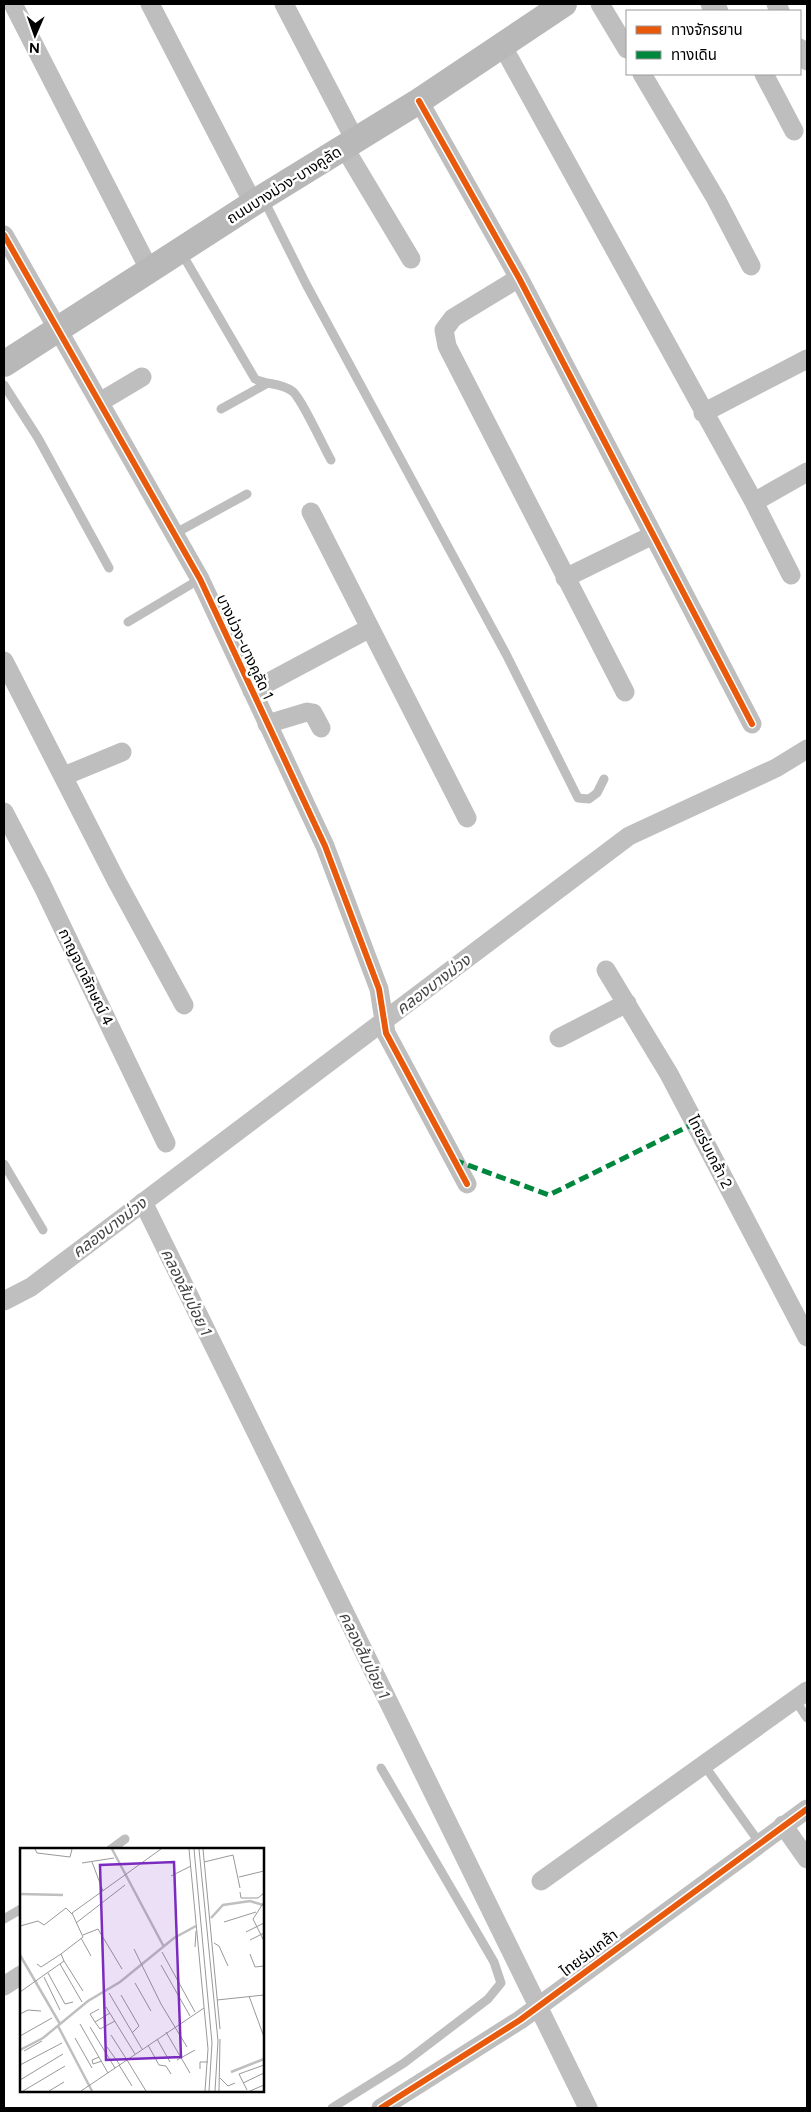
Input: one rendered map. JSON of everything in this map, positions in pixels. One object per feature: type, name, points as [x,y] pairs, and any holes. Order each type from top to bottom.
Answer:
[{"type":"street","points":[[13,4],[150,270]]},
{"type":"street","points":[[150,4],[258,200]]},
{"type":"street","points":[[284,4],[349,143],[411,260]]},
{"type":"street","name":"ถนนบางม่วง-บางคูลัด","points":[[4,364],[258,200],[419,101],[564,4]]},
{"type":"street","points":[[600,4],[626,47]]},
{"type":"street","points":[[502,44],[754,502],[791,574]]},
{"type":"street","points":[[801,50],[807,61]]},
{"type":"street","points":[[643,75],[716,199],[751,266]]},
{"type":"street","points":[[765,75],[794,131]]},
{"type":"street","points":[[419,101],[519,278],[752,724]]},
{"type":"street","name":"บางม่วง-บางคูลัด 1","points":[[4,236],[200,579],[325,846],[379,989],[386,1033],[467,1184]]},
{"type":"street","points":[[519,278],[453,318],[444,330],[447,346],[625,692]]},
{"type":"street","points":[[703,412],[807,359]]},
{"type":"street","points":[[100,402],[142,377]]},
{"type":"street","points":[[754,502],[807,472]]},
{"type":"street","points":[[311,512],[467,818]]},
{"type":"street","points":[[565,578],[653,535]]},
{"type":"street","points":[[252,691],[370,628]]},
{"type":"street","points":[[4,661],[116,880],[184,1004]]},
{"type":"street","points":[[267,724],[307,712],[313,713],[321,728]]},
{"type":"street","points":[[64,776],[122,752]]},
{"type":"street","name":"กาญจนาลักษณ์ 4","points":[[4,812],[42,885],[166,1143]]},
{"type":"street","name":"ไทยร่มเกล้า 2","points":[[606,970],[669,1074],[807,1337]]},
{"type":"street","points":[[559,1038],[627,1003]]},
{"type":"street","points":[[541,1881],[801,1696]]},
{"type":"street","name":"ไทยร่มเกล้า","points":[[381,2108],[520,2020],[759,1842],[807,1809]]},
{"type":"street","points":[[783,1825],[807,1859]]},
{"type":"street","points":[[4,1986],[20,1976]]},
{"type":"lane","points":[[258,200],[306,284],[506,654],[578,798],[589,799],[596,793],[604,779]]},
{"type":"lane","points":[[180,251],[255,379],[266,384],[281,385],[294,392],[331,460]]},
{"type":"lane","points":[[221,409],[266,384]]},
{"type":"lane","points":[[4,385],[38,438],[109,568]]},
{"type":"lane","points":[[174,534],[247,494]]},
{"type":"lane","points":[[128,622],[200,579]]},
{"type":"lane","points":[[4,1164],[44,1230]]},
{"type":"lane","points":[[801,1696],[807,1718]]},
{"type":"lane","points":[[704,1765],[759,1842]]},
{"type":"lane","points":[[332,2108],[404,2063],[488,1999],[502,1983],[494,1962],[381,1768]]},
{"type":"lane","points":[[112,1848],[125,1838]]},
{"type":"lane","points":[[4,1919],[20,1910]]},
{"type":"waterway","name":"คลองบางม่วง","points":[[4,1301],[31,1287],[629,836],[776,768],[807,749]]},
{"type":"waterway","name":"คลองส้มป่อย 1","points":[[143,1202],[588,2108]]},
{"type":"marked path","points":[[454,1160],[549,1195],[695,1123]]},
{"type":"cycle path","points":[[419,101],[519,278],[752,724]]},
{"type":"cycle path","points":[[4,235],[200,579],[325,846],[379,989],[386,1033],[467,1184]]},
{"type":"cycle path","points":[[381,2108],[520,2020],[807,1809]]}]
